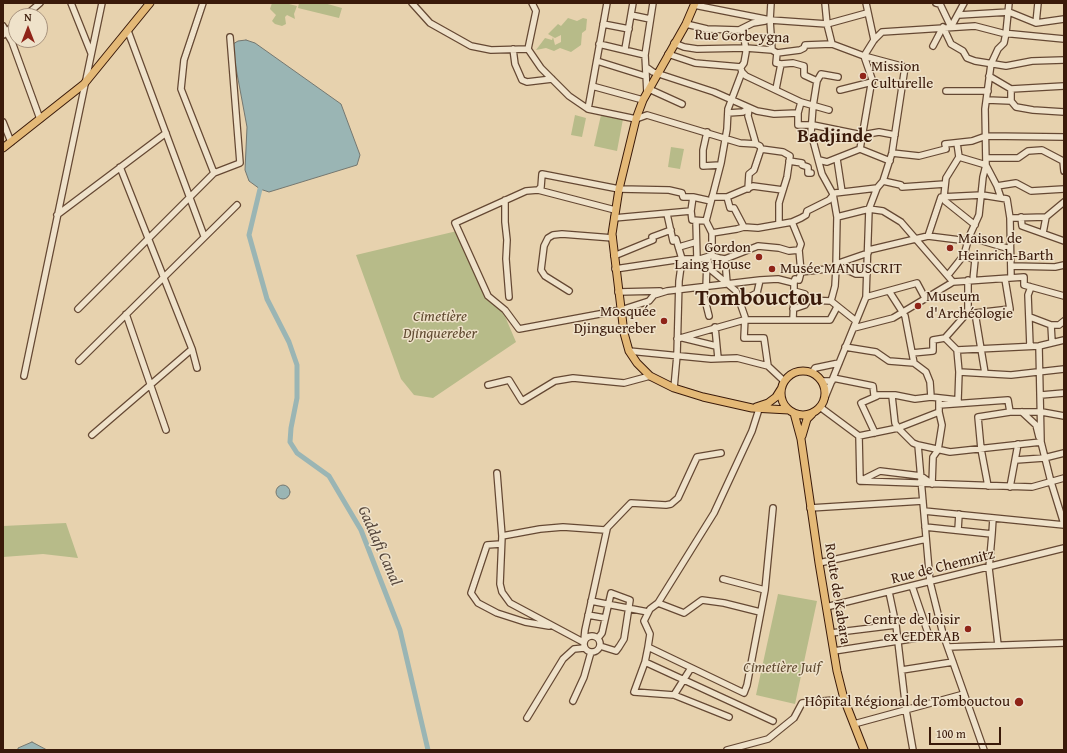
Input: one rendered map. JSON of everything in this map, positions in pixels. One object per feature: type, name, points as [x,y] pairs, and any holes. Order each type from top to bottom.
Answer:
[{"type":"main road","points":[[3,148],[84,84],[150,3]]},
{"type":"main road","points":[[694,4],[686,24],[646,94],[636,119],[615,210],[613,238],[615,269],[624,333],[629,351],[637,363],[650,376],[674,388],[703,397],[756,409],[807,415],[814,412]]},
{"type":"main road","points":[[756,409],[776,397],[783,384],[794,373],[800,371],[812,373],[822,381],[824,387],[824,400],[820,407],[807,419],[801,438]]},
{"type":"main road","points":[[783,384],[782,400],[791,412]]},
{"type":"main road","name":"Route de Kabara","points":[[791,412],[801,438],[810,508],[826,607],[844,699],[864,750]]},
{"type":"street","points":[[71,3],[91,53]]},
{"type":"street","points":[[24,376],[102,3]]},
{"type":"street","points":[[203,3],[184,60],[180,89],[214,173]]},
{"type":"street","points":[[412,3],[430,23],[471,46],[491,50],[528,49]]},
{"type":"street","points":[[528,49],[536,11],[532,3]]},
{"type":"street","points":[[588,109],[607,3]]},
{"type":"street","points":[[625,49],[633,3]]},
{"type":"street","points":[[646,94],[645,55],[653,3]]},
{"type":"street","points":[[771,3],[770,20],[776,63],[793,63],[804,66],[804,75],[817,81]]},
{"type":"street","points":[[824,400],[866,297],[869,209],[890,161],[905,67],[864,56],[832,44],[827,24],[825,3]]},
{"type":"street","points":[[866,3],[874,40]]},
{"type":"street","points":[[936,3],[940,4],[951,27]]},
{"type":"street","points":[[951,27],[959,15],[964,3]]},
{"type":"street","points":[[948,275],[964,255],[979,216],[983,176],[987,162],[986,109],[989,76],[998,49],[1004,43],[1009,3]]},
{"type":"street","points":[[1036,23],[1038,3]]},
{"type":"street","points":[[694,4],[770,20],[827,24],[867,13]]},
{"type":"street","points":[[959,15],[1009,12],[1036,23],[1064,19]]},
{"type":"street","points":[[631,15],[650,19]]},
{"type":"street","points":[[686,24],[707,29],[739,30],[753,23],[770,20]]},
{"type":"street","points":[[603,24],[629,29]]},
{"type":"street","points":[[860,149],[872,82],[864,56],[874,40],[882,32],[975,26],[1006,33],[1064,40]]},
{"type":"street","points":[[933,46],[943,27]]},
{"type":"street","points":[[943,27],[951,44],[962,51],[966,58],[1006,66],[1032,61],[1064,60]]},
{"type":"street","points":[[709,316],[704,288],[712,233],[706,221],[720,165],[731,100],[746,59],[743,28]]},
{"type":"street","points":[[4,31],[12,42],[40,119]]},
{"type":"street","points":[[128,31],[204,236]]},
{"type":"street","points":[[78,309],[214,173],[240,163],[230,37]]},
{"type":"street","name":"Rue Gorbeygna","points":[[674,43],[684,47],[697,49],[746,48],[793,52],[804,48],[805,45],[832,44]]},
{"type":"street","points":[[600,44],[645,55]]},
{"type":"street","points":[[513,49],[515,64],[522,80],[527,82],[552,79]]},
{"type":"street","points":[[528,49],[552,79],[569,96],[588,109],[636,119],[647,115],[724,138],[756,144],[760,146],[761,149],[783,152],[790,156],[779,203],[779,224]]},
{"type":"street","points":[[793,52],[793,63]]},
{"type":"street","points":[[668,54],[695,63],[742,70],[802,102],[829,110]]},
{"type":"street","points":[[596,61],[645,76]]},
{"type":"street","points":[[776,89],[781,64]]},
{"type":"street","points":[[646,67],[657,73],[714,92],[749,108],[774,114],[798,113]]},
{"type":"street","points":[[831,301],[835,286],[838,217],[833,194],[822,174],[811,133],[817,81],[821,74],[838,77]]},
{"type":"street","points":[[989,76],[1011,89],[1064,86]]},
{"type":"street","points":[[840,90],[872,82]]},
{"type":"street","points":[[592,86],[646,94],[665,98],[682,104]]},
{"type":"street","points":[[1010,101],[1011,89]]},
{"type":"street","points":[[946,91],[988,91]]},
{"type":"street","points":[[987,100],[1010,101],[1016,107],[1033,110],[1064,112]]},
{"type":"street","points":[[802,102],[798,113],[798,125],[813,125],[862,135],[878,132],[895,135]]},
{"type":"street","points":[[728,113],[743,112],[749,108]]},
{"type":"street","points":[[749,108],[748,116],[756,144]]},
{"type":"street","points":[[3,122],[11,142]]},
{"type":"street","points":[[707,132],[703,150],[702,166],[720,165]]},
{"type":"street","points":[[57,215],[166,133]]},
{"type":"street","points":[[892,153],[919,156],[946,149],[945,144],[972,141],[986,136],[1064,137]]},
{"type":"street","points":[[957,143],[959,157],[946,178],[944,196],[945,201],[975,225]]},
{"type":"street","points":[[748,189],[749,174],[754,170],[761,149]]},
{"type":"street","points":[[818,160],[827,162],[860,149],[890,161]]},
{"type":"street","points":[[959,157],[987,162],[1018,158],[1028,151],[1042,150],[1063,161],[1064,171]]},
{"type":"street","points":[[836,158],[842,192]]},
{"type":"street","points":[[789,161],[802,163],[802,165],[808,167],[808,173],[811,173]]},
{"type":"street","points":[[987,162],[1001,198]]},
{"type":"street","points":[[120,168],[192,349],[197,368]]},
{"type":"street","points":[[538,190],[541,187],[542,174],[619,189],[669,190],[682,193],[683,197],[712,199],[727,197],[753,186],[783,190]]},
{"type":"street","points":[[882,182],[901,185],[902,187],[945,184]]},
{"type":"street","points":[[997,186],[1016,184],[1031,191],[1064,189]]},
{"type":"street","points":[[712,233],[738,230],[744,226],[758,228],[792,222],[806,214],[807,211],[829,200],[833,194],[877,188]]},
{"type":"street","points":[[615,210],[538,190],[526,191],[455,223],[488,296],[505,310],[519,329],[621,310],[648,301],[654,295],[676,290]]},
{"type":"street","points":[[928,236],[941,197],[982,195],[1007,200],[1010,218],[1011,266],[1008,278],[1010,309],[975,313],[968,312]]},
{"type":"street","points":[[693,197],[691,211],[692,220],[706,221]]},
{"type":"street","points":[[727,197],[730,208],[734,208],[744,226]]},
{"type":"street","points":[[505,200],[506,259],[509,297]]},
{"type":"street","points":[[1010,218],[1046,217],[1064,202]]},
{"type":"street","points":[[79,361],[237,205]]},
{"type":"street","points":[[838,217],[869,209],[884,211],[901,222],[953,282]]},
{"type":"street","points":[[614,218],[691,211]]},
{"type":"street","points":[[667,214],[673,241],[676,239],[682,259],[676,290],[680,338],[674,388]]},
{"type":"street","points":[[1043,234],[1046,217]]},
{"type":"street","points":[[1022,218],[1022,226],[1064,241]]},
{"type":"street","points":[[696,220],[698,236],[696,242],[697,259]]},
{"type":"street","points":[[792,222],[801,244],[799,250],[801,272],[799,280],[794,279],[793,320]]},
{"type":"street","points":[[614,256],[653,240],[652,237],[671,230]]},
{"type":"street","points":[[569,291],[545,276],[541,270],[544,246],[548,238],[553,235],[562,234],[613,238]]},
{"type":"street","points":[[801,272],[836,266],[868,252],[928,236],[969,239],[1010,249]]},
{"type":"street","points":[[679,246],[696,242]]},
{"type":"street","points":[[615,269],[682,259],[697,259],[709,256],[725,259],[758,246],[779,248],[789,251],[799,250]]},
{"type":"street","points":[[912,353],[932,351],[933,340],[945,338],[968,312],[970,280],[975,260],[964,255]]},
{"type":"street","points":[[709,256],[712,270],[726,284],[736,291],[745,320],[744,338],[764,338],[768,366],[783,384]]},
{"type":"street","points":[[725,259],[726,284]]},
{"type":"street","points":[[1011,266],[1055,267],[1064,265]]},
{"type":"street","points":[[836,266],[856,274],[867,274]]},
{"type":"street","points":[[854,328],[893,318],[953,282],[1024,277],[1024,285],[1064,296]]},
{"type":"street","points":[[618,292],[704,288],[760,280],[778,280],[794,283]]},
{"type":"street","points":[[740,302],[757,293],[760,280]]},
{"type":"street","points":[[866,297],[917,283],[925,298]]},
{"type":"street","points":[[1030,346],[1028,296],[1031,287]]},
{"type":"street","points":[[793,309],[805,305],[808,302],[805,294],[794,291]]},
{"type":"street","points":[[889,291],[905,316],[914,363]]},
{"type":"street","points":[[807,300],[831,301],[856,321]]},
{"type":"street","points":[[680,338],[715,327],[745,320],[830,320],[837,307]]},
{"type":"street","points":[[975,313],[985,373]]},
{"type":"street","points":[[126,314],[166,430]]},
{"type":"street","points":[[1030,317],[1051,325],[1059,325],[1064,321],[1064,316]]},
{"type":"street","points":[[1051,325],[1052,342]]},
{"type":"street","points":[[715,327],[718,358]]},
{"type":"street","points":[[680,338],[716,346]]},
{"type":"street","points":[[875,432],[861,403],[877,396],[915,399],[931,397],[958,400],[959,372],[957,350],[945,338]]},
{"type":"street","points":[[957,350],[1039,346],[1064,340]]},
{"type":"street","points":[[1039,346],[1042,412],[1040,442]]},
{"type":"street","points":[[846,347],[876,352],[889,361],[914,363],[926,372],[930,382],[931,397]]},
{"type":"street","points":[[92,435],[192,349]]},
{"type":"street","points":[[629,351],[736,358],[768,366]]},
{"type":"street","points":[[812,373],[815,368],[839,363]]},
{"type":"street","points":[[959,372],[1011,375],[1064,369]]},
{"type":"street","points":[[488,385],[509,380],[522,401],[555,381],[573,378],[624,383],[650,376]]},
{"type":"street","points":[[822,381],[833,380],[873,386],[874,395],[877,396]]},
{"type":"street","points":[[1041,395],[1064,394]]},
{"type":"street","points":[[892,396],[895,423],[898,428],[918,446],[950,452],[1040,442]]},
{"type":"street","points":[[932,484],[934,457],[938,450],[942,425],[939,412],[939,398]]},
{"type":"street","points":[[939,405],[1008,400],[1010,412]]},
{"type":"street","points":[[820,407],[859,436]]},
{"type":"street","points":[[729,717],[674,695],[634,692],[645,662],[650,634],[644,621],[650,609],[658,603],[714,513],[752,431],[756,409]]},
{"type":"street","points":[[859,436],[898,428],[939,412]]},
{"type":"street","points":[[988,486],[981,449],[978,417],[1010,412],[1042,412],[1064,416]]},
{"type":"street","points":[[924,511],[1064,525],[1036,425],[1022,412]]},
{"type":"street","points":[[859,436],[860,481]]},
{"type":"street","points":[[1010,487],[1018,444]]},
{"type":"street","points":[[918,446],[930,582],[943,634],[984,750]]},
{"type":"street","points":[[502,536],[540,528],[563,527],[601,532],[607,529],[631,503],[671,504],[678,498],[697,457],[721,453]]},
{"type":"street","points":[[1016,460],[1044,458],[1064,453]]},
{"type":"street","points":[[860,481],[880,471],[921,476],[932,484]]},
{"type":"street","points":[[497,473],[502,536],[500,584],[502,592],[510,603],[584,643],[591,652]]},
{"type":"street","points":[[860,481],[1032,487],[1064,478]]},
{"type":"street","points":[[810,508],[923,501]]},
{"type":"street","points":[[648,647],[744,693],[747,685],[765,590],[773,508]]},
{"type":"street","points":[[958,530],[959,514]]},
{"type":"street","points":[[993,518],[989,568],[998,645]]},
{"type":"street","points":[[925,527],[992,534]]},
{"type":"street","points":[[584,643],[588,615],[607,529]]},
{"type":"street","points":[[819,563],[926,539]]},
{"type":"street","points":[[501,544],[487,545],[471,593],[478,603],[497,613],[525,622],[553,627]]},
{"type":"street","name":"Rue de Chemnitz","points":[[826,607],[989,568],[1064,548]]},
{"type":"street","points":[[723,579],[765,590]]},
{"type":"street","points":[[912,586],[929,636]]},
{"type":"street","points":[[889,592],[896,625],[906,710],[913,750]]},
{"type":"street","points":[[598,638],[602,633],[611,593],[630,600],[624,639],[619,647],[616,651],[600,646]]},
{"type":"street","points":[[658,603],[684,613],[702,600],[724,603],[760,612]]},
{"type":"street","points":[[591,602],[648,612]]},
{"type":"street","points":[[588,615],[605,618]]},
{"type":"street","points":[[831,633],[896,625]]},
{"type":"street","points":[[834,651],[943,634]]},
{"type":"street","points":[[527,718],[563,659],[574,649],[584,643],[591,635],[598,638]]},
{"type":"street","points":[[598,638],[600,646]]},
{"type":"street","points":[[948,647],[1064,643]]},
{"type":"street","points":[[591,652],[597,650],[600,646]]},
{"type":"street","points":[[573,701],[584,677],[591,652]]},
{"type":"street","points":[[645,662],[773,721]]},
{"type":"street","points":[[902,670],[953,662]]},
{"type":"street","points":[[674,695],[691,668]]},
{"type":"street","points":[[854,724],[964,694]]},
{"type":"street","points":[[727,750],[768,739],[794,718],[802,703],[844,699]]},
{"type":"green space","points":[[272,3],[285,3],[297,6],[294,14],[295,19],[287,15],[285,17],[286,24],[282,26],[275,24],[272,21],[276,15],[270,9]]},
{"type":"green space","points":[[299,3],[324,3],[342,8],[339,18],[298,8]]},
{"type":"green space","points":[[568,18],[577,21],[583,18],[587,19],[586,30],[582,33],[581,45],[571,52],[560,48],[554,51],[546,48],[536,50],[545,38],[552,40],[553,37],[555,45],[561,42],[561,35],[555,38],[548,34],[558,24],[561,26]]},
{"type":"green space","points":[[575,115],[586,118],[582,137],[571,135]]},
{"type":"green space","points":[[601,115],[623,119],[617,151],[594,146]]},
{"type":"green space","points":[[671,147],[684,149],[680,169],[668,167]]},
{"type":"green space","name":"Cimetière Djinguereber","points":[[457,231],[485,295],[504,314],[516,342],[433,398],[414,395],[401,379],[356,255]]},
{"type":"green space","points":[[66,523],[78,558],[43,554],[3,557],[3,526]]},
{"type":"green space","name":"Cimetière Juif","points":[[778,594],[817,601],[795,704],[756,695]]},
{"type":"water","points":[[246,40],[255,43],[341,104],[360,155],[357,165],[269,192],[260,189],[249,181],[245,170],[247,127],[233,52],[233,44],[238,41]]},
{"type":"water","points":[[283,485],[288,487],[290,492],[288,497],[283,499],[278,497],[276,492],[278,487]]},
{"type":"water","points":[[32,742],[47,750],[18,750],[18,748]]},
{"type":"waterway","name":"Gaddafi Canal","points":[[260,189],[249,235],[267,299],[289,342],[297,365],[297,398],[291,428],[290,442],[297,453],[329,476],[361,530],[400,630],[428,750]]},
{"type":"place","name":"Mission Culturelle","points":[[863,76]]},
{"type":"place","name":"Maison de Heinrich-Barth","points":[[950,248]]},
{"type":"place","name":"Gordon Laing House","points":[[759,257]]},
{"type":"place","name":"Musée MANUSCRIT","points":[[772,269]]},
{"type":"place","name":"Museum d'Archéologie","points":[[918,306]]},
{"type":"place","name":"Mosquée Djinguereber","points":[[664,321]]},
{"type":"place","name":"Centre de loisir ex CEDERAB","points":[[968,629]]},
{"type":"place","name":"Hôpital Régional de Tombouctou","points":[[1019,702]]},
{"type":"district","name":"Badjinde","points":[[835,137]]},
{"type":"district","name":"Tombouctou","points":[[759,299]]}]
